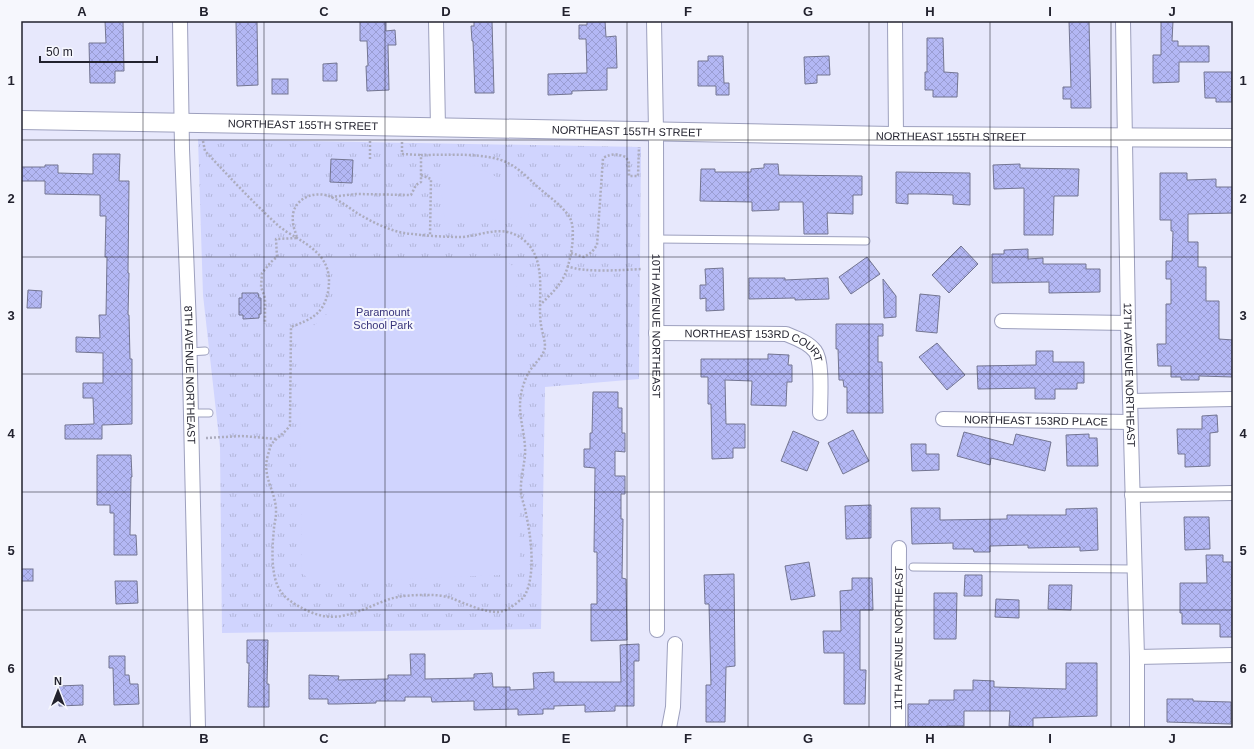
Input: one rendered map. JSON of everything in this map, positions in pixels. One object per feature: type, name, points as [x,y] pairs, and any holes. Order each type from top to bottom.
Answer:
[{"type":"street","name":"8TH AVENUE NORTHEAST","points":[[180,21],[181,122],[191,413],[198,728]]},
{"type":"street","points":[[436,21],[438,128]]},
{"type":"street","name":"10TH AVENUE NORTHEAST","points":[[654,21],[656,131],[657,630]]},
{"type":"street","points":[[895,21],[896,136]]},
{"type":"street","name":"12TH AVENUE NORTHEAST","points":[[1123,21],[1130,422],[1137,657],[1137,728]]},
{"type":"street","name":"NORTHEAST 155TH STREET","points":[[21,120],[896,136],[1233,138]]},
{"type":"street","points":[[1002,321],[1128,323]]},
{"type":"street","name":"NORTHEAST 153RD COURT","points":[[656,333],[786,334],[803,341],[816,352],[820,370],[820,413]]},
{"type":"street","points":[[1130,400],[1233,399]]},
{"type":"street","name":"NORTHEAST 153RD PLACE","points":[[942,419],[1130,422]]},
{"type":"street","points":[[1132,495],[1233,493]]},
{"type":"street","name":"11TH AVENUE NORTHEAST","points":[[898,728],[899,548]]},
{"type":"street","points":[[669,728],[673,707],[675,644]]},
{"type":"street","points":[[1137,657],[1233,654]]},
{"type":"lane","points":[[656,240],[866,241]]},
{"type":"lane","points":[[189,352],[206,351]]},
{"type":"lane","points":[[191,413],[209,413]]},
{"type":"lane","points":[[913,567],[1134,569]]},
{"type":"path","points":[[203,141],[205,151],[264,212],[286,231],[313,248],[324,260],[328,270],[330,282],[323,307],[314,317],[291,327],[291,420],[290,425],[272,444],[267,459],[266,469],[275,499],[276,512],[273,532],[273,564],[275,579],[279,591],[288,600],[316,615],[330,617],[345,616],[388,599],[406,596],[430,595],[449,597],[485,610],[498,612],[511,608],[524,597],[528,587],[532,565],[531,535],[521,494],[521,475],[525,454],[520,406],[521,392],[527,374],[545,348],[540,325],[539,274],[532,250],[524,241],[505,232],[491,231],[464,237],[406,234],[394,231],[377,224],[330,197]]},
{"type":"path","points":[[370,141],[370,158]]},
{"type":"path","points":[[402,142],[402,154],[470,155],[494,158],[508,163],[561,208],[570,219],[572,228],[571,253],[563,278],[554,291],[540,304]]},
{"type":"path","points":[[571,253],[584,257],[592,252],[597,245],[603,158],[609,154],[619,154],[626,157],[629,176],[638,176],[639,147]]},
{"type":"path","points":[[297,238],[292,216],[301,199],[315,194],[330,197],[356,194],[411,195],[416,185],[420,182],[421,155]]},
{"type":"path","points":[[421,175],[431,179],[430,236]]},
{"type":"path","points":[[265,324],[265,298],[261,287],[262,273],[277,257],[276,240],[297,238]]},
{"type":"path","points":[[567,266],[574,269],[656,269]]},
{"type":"path","points":[[191,438],[242,436],[277,439]]},
{"type":"green space","name":"Paramount School Park","points":[[198,139],[641,147],[639,379],[545,387],[541,629],[222,633],[220,447],[203,295]]},
{"type":"green space","points":[[448,153],[507,182],[518,181],[520,176],[533,187],[528,217],[445,224],[441,188],[442,156]]},
{"type":"green space","points":[[501,256],[516,269],[520,574],[313,583],[302,573],[299,331],[311,328],[327,314],[334,297],[338,273],[332,260]]},
{"type":"building","points":[[105,21],[123,21],[124,71],[115,71],[115,83],[90,83],[89,43],[106,43]]},
{"type":"building","points":[[360,21],[386,21],[386,31],[395,30],[396,45],[388,45],[389,90],[367,91],[367,41],[360,41]]},
{"type":"building","points":[[474,21],[492,21],[494,93],[475,93],[471,26],[474,26]]},
{"type":"building","points":[[587,21],[605,21],[606,37],[616,36],[617,68],[607,68],[607,90],[572,91],[572,94],[548,95],[548,74],[587,73],[586,39],[579,39],[579,25],[587,25]]},
{"type":"building","points":[[1069,21],[1089,21],[1091,108],[1071,108],[1071,99],[1063,99],[1063,87],[1071,87]]},
{"type":"building","points":[[1161,21],[1173,21],[1172,41],[1178,41],[1178,46],[1209,46],[1209,62],[1179,62],[1179,82],[1153,83],[1153,55],[1161,55]]},
{"type":"building","points":[[236,22],[257,22],[258,85],[237,86]]},
{"type":"building","points":[[927,38],[943,38],[944,72],[958,73],[957,97],[933,97],[933,90],[925,90],[925,72],[927,72]]},
{"type":"building","points":[[708,56],[723,56],[724,83],[729,83],[729,95],[716,95],[716,86],[698,86],[698,61],[708,61]]},
{"type":"building","points":[[829,56],[830,75],[817,75],[817,83],[805,84],[804,57]]},
{"type":"building","points":[[337,63],[337,81],[323,81],[323,64]]},
{"type":"building","points":[[1204,72],[1232,72],[1232,102],[1216,102],[1216,98],[1205,98]]},
{"type":"building","points":[[272,79],[288,79],[288,94],[272,94]]},
{"type":"building","points":[[93,154],[120,154],[119,181],[129,181],[128,315],[130,359],[132,359],[132,424],[102,425],[102,439],[65,439],[65,425],[94,424],[93,398],[83,398],[83,383],[103,383],[103,353],[76,352],[76,337],[100,338],[99,315],[106,315],[106,216],[100,216],[100,195],[45,194],[45,181],[21,181],[21,167],[45,167],[45,165],[58,165],[58,173],[93,174]]},
{"type":"building","points":[[331,159],[353,160],[352,183],[330,182]]},
{"type":"building","points":[[764,164],[778,164],[779,175],[862,176],[862,195],[853,195],[853,214],[827,213],[828,234],[804,234],[803,202],[779,202],[779,210],[752,211],[752,202],[700,201],[701,169],[715,169],[715,172],[751,172],[751,169],[764,168]]},
{"type":"building","points":[[1020,164],[1020,168],[1079,169],[1078,196],[1054,196],[1053,235],[1024,235],[1024,188],[994,189],[993,165]]},
{"type":"building","points":[[896,172],[970,173],[970,205],[953,204],[953,195],[926,194],[908,194],[908,204],[896,203]]},
{"type":"building","points":[[1160,173],[1187,173],[1187,180],[1216,179],[1216,187],[1233,187],[1233,213],[1188,214],[1188,242],[1198,242],[1198,267],[1206,267],[1206,301],[1219,301],[1219,339],[1233,340],[1233,377],[1199,376],[1199,380],[1181,380],[1181,377],[1171,377],[1171,366],[1158,366],[1157,344],[1166,344],[1166,304],[1171,304],[1171,279],[1166,279],[1166,261],[1172,261],[1173,231],[1171,231],[1171,220],[1160,220]]},
{"type":"building","points":[[961,246],[978,264],[949,293],[932,275]]},
{"type":"building","points":[[1028,249],[1028,259],[1043,258],[1043,264],[1086,264],[1086,269],[1100,269],[1100,292],[1049,293],[1049,282],[992,283],[992,254],[1004,254],[1004,250]]},
{"type":"building","points":[[867,257],[880,274],[851,294],[839,277]]},
{"type":"building","points":[[723,268],[724,310],[706,311],[706,298],[700,299],[700,285],[706,285],[705,269]]},
{"type":"building","points":[[749,278],[785,278],[785,280],[828,278],[829,299],[749,299]]},
{"type":"building","points":[[883,279],[896,296],[896,317],[884,318]]},
{"type":"building","points":[[28,290],[42,291],[41,308],[27,308]]},
{"type":"building","points":[[242,293],[258,293],[259,298],[261,298],[261,314],[259,314],[259,318],[243,319],[243,315],[239,315],[239,298],[242,298]]},
{"type":"building","points":[[920,294],[940,296],[937,333],[916,331]]},
{"type":"building","points":[[836,324],[883,324],[883,336],[878,336],[878,362],[882,362],[883,413],[847,413],[847,387],[844,387],[843,380],[839,380],[838,349],[836,349]]},
{"type":"building","points":[[937,343],[965,375],[947,390],[919,357]]},
{"type":"building","points":[[1036,351],[1053,351],[1053,362],[1084,362],[1084,383],[1077,383],[1077,389],[1055,389],[1055,399],[1035,399],[1035,388],[978,389],[977,366],[1036,365]]},
{"type":"building","points":[[768,354],[789,355],[788,365],[792,365],[792,382],[787,382],[786,406],[751,405],[752,381],[725,380],[726,424],[745,424],[745,448],[733,448],[733,458],[712,459],[711,404],[708,404],[708,377],[701,377],[701,359],[768,359]]},
{"type":"building","points":[[593,392],[618,392],[618,408],[622,408],[622,433],[625,433],[625,452],[615,451],[615,476],[625,476],[625,494],[621,494],[621,519],[623,519],[622,578],[626,579],[627,640],[591,641],[591,604],[597,604],[597,552],[594,552],[595,468],[584,467],[584,449],[590,449]]},
{"type":"building","points":[[1217,415],[1218,432],[1210,433],[1210,466],[1185,467],[1185,454],[1178,454],[1177,429],[1202,429],[1202,416]]},
{"type":"building","points":[[853,430],[869,461],[843,474],[828,443]]},
{"type":"building","points":[[793,431],[819,442],[807,471],[781,461]]},
{"type":"building","points":[[964,432],[1013,445],[1016,434],[1051,442],[1045,471],[991,458],[990,465],[957,456]]},
{"type":"building","points":[[1089,434],[1089,438],[1097,438],[1098,466],[1067,466],[1066,435]]},
{"type":"building","points":[[911,444],[926,444],[926,454],[939,454],[939,470],[912,471]]},
{"type":"building","points":[[97,455],[131,455],[132,477],[130,535],[136,535],[137,555],[114,555],[114,513],[110,513],[110,505],[97,505]]},
{"type":"building","points":[[871,505],[871,538],[846,539],[845,506]]},
{"type":"building","points":[[911,508],[940,508],[940,520],[1007,519],[1007,515],[1066,515],[1066,509],[1097,508],[1098,550],[1080,551],[1080,547],[1028,548],[1028,545],[990,546],[990,552],[974,552],[973,549],[953,549],[953,543],[912,544]]},
{"type":"building","points":[[1184,517],[1209,517],[1210,549],[1185,550]]},
{"type":"building","points":[[1206,555],[1223,555],[1223,562],[1233,562],[1233,637],[1220,637],[1220,624],[1182,624],[1182,613],[1180,613],[1180,583],[1207,583]]},
{"type":"building","points":[[809,562],[815,596],[791,600],[785,566]]},
{"type":"building","points":[[21,569],[33,569],[33,581],[21,581]]},
{"type":"building","points":[[734,574],[735,666],[726,667],[725,722],[706,722],[706,685],[711,685],[709,604],[705,604],[704,575]]},
{"type":"building","points":[[965,575],[982,575],[982,596],[964,596]]},
{"type":"building","points":[[852,578],[872,578],[873,610],[860,610],[860,670],[866,670],[865,704],[844,704],[844,653],[824,653],[823,631],[841,631],[840,591],[852,590]]},
{"type":"building","points":[[115,581],[137,581],[138,603],[116,604]]},
{"type":"building","points":[[1049,585],[1072,585],[1071,610],[1048,609]]},
{"type":"building","points":[[934,593],[957,593],[956,639],[934,639]]},
{"type":"building","points":[[996,599],[1019,600],[1019,618],[995,617]]},
{"type":"building","points":[[247,640],[268,640],[267,684],[269,684],[269,707],[248,707],[249,663],[247,663]]},
{"type":"building","points":[[639,644],[639,661],[634,661],[634,706],[615,706],[615,711],[585,712],[585,705],[554,706],[554,709],[543,709],[543,714],[518,715],[518,709],[474,710],[474,701],[432,702],[431,697],[405,697],[405,701],[376,701],[376,703],[337,704],[328,704],[328,699],[309,699],[309,675],[339,676],[338,680],[388,679],[388,675],[411,675],[410,654],[425,654],[425,679],[474,678],[474,674],[492,673],[493,687],[510,687],[510,690],[534,689],[533,673],[554,672],[554,682],[621,682],[620,645]]},
{"type":"building","points":[[109,656],[125,656],[125,675],[129,675],[130,684],[138,684],[139,704],[114,705],[113,668],[109,668]]},
{"type":"building","points":[[1066,663],[1097,663],[1097,716],[1033,718],[1033,727],[1009,726],[1010,711],[964,711],[964,726],[908,727],[908,704],[929,704],[929,700],[954,700],[954,690],[973,690],[973,680],[994,681],[994,687],[1066,689]]},
{"type":"building","points":[[83,685],[83,705],[59,706],[59,686]]},
{"type":"building","points":[[1167,699],[1193,699],[1193,701],[1231,702],[1231,724],[1167,722]]}]
